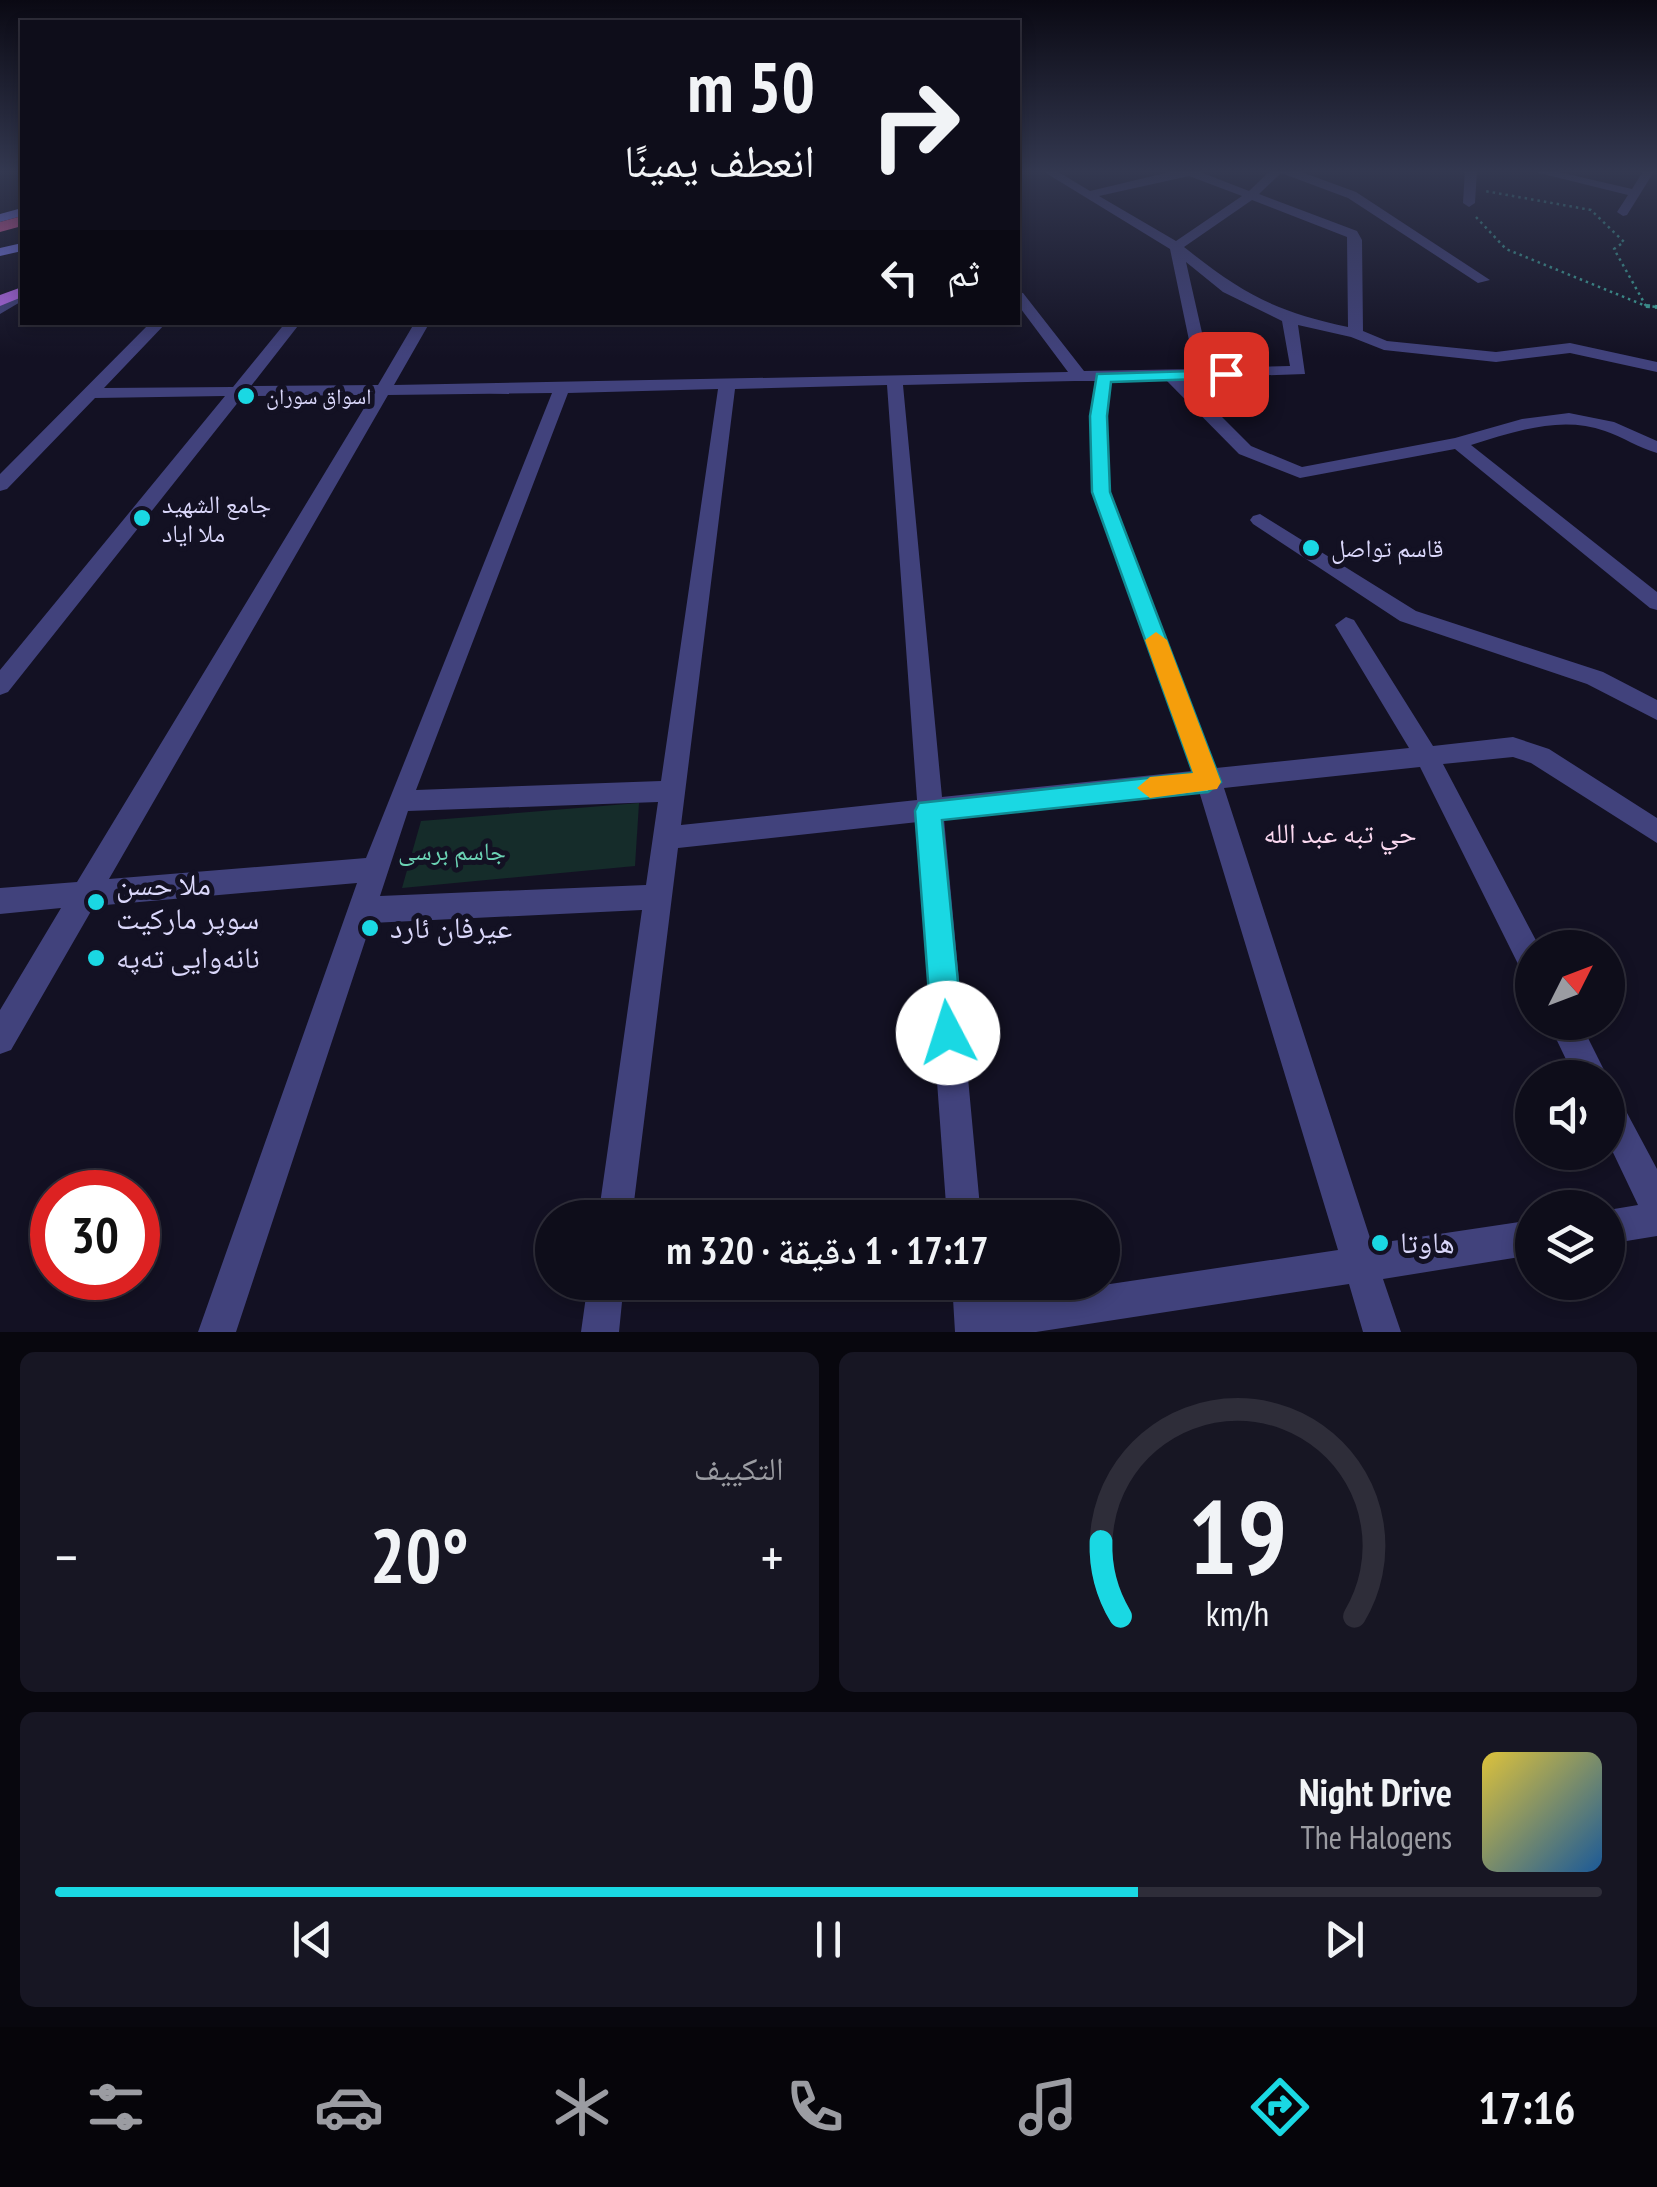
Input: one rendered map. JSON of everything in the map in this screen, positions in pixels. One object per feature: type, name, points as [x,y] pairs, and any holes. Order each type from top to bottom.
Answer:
[{"type":"street","points":[[1152,232],[1228,289],[1289,319],[1355,333],[1412,351],[1496,357],[1570,348],[1657,368]]},
{"type":"street","points":[[1176,247],[1197,232]]},
{"type":"street","points":[[1347,232],[1356,240],[1355,333]]},
{"type":"street","points":[[1409,232],[1483,280]]},
{"type":"street","points":[[1176,247],[1204,375]]},
{"type":"street","points":[[0,310],[20,292]]},
{"type":"street","points":[[1020,298],[1092,378],[1101,492],[1208,782],[1382,1332]]},
{"type":"street","points":[[92,393],[895,382],[1298,371],[1289,319]]},
{"type":"street","points":[[0,485],[157,325]]},
{"type":"street","points":[[0,686],[292,325]]},
{"type":"street","points":[[0,1039],[421,325]]},
{"type":"street","points":[[1171,376],[1245,450],[1300,474],[1458,442],[1522,424],[1569,418],[1608,426],[1657,448]]},
{"type":"street","points":[[895,382],[962,1200]]},
{"type":"street","points":[[618,1200],[660,898],[669,791],[727,385]]},
{"type":"street","points":[[217,1332],[399,800],[562,388]]},
{"type":"street","points":[[1458,442],[1657,603]]},
{"type":"street","points":[[1260,520],[1408,616],[1595,678],[1657,711]]},
{"type":"street","points":[[1346,625],[1426,754],[1516,930]]},
{"type":"street","points":[[665,838],[1208,782],[1426,754],[1513,748],[1540,756],[1657,832]]},
{"type":"street","points":[[399,800],[669,791]]},
{"type":"street","points":[[0,901],[377,869]]},
{"type":"street","points":[[364,910],[660,898]]},
{"type":"street","points":[[1625,1142],[1657,1205]]},
{"type":"street","points":[[1625,1224],[1657,1219]]},
{"type":"street","points":[[972,1300],[974,1327],[1515,1241]]},
{"type":"street","points":[[600,1332],[604,1300]]},
{"type":"path","points":[[1489,232],[1495,243],[1520,258],[1575,274],[1646,306],[1657,307]]},
{"type":"path","points":[[1615,232],[1624,242],[1614,249],[1646,306]]},
{"type":"green space","name":"جاسم برسی","points":[[639,803],[635,866],[402,888],[421,821]]},
{"type":"slow traffic","points":[[1150,788],[1208,782],[1156,640]]},
{"type":"place","name":"اسواق سوران","points":[[246,396]]},
{"type":"place","name":"جامع الشهيد ملا اياد","points":[[142,518]]},
{"type":"place","name":"قاسم تواصل","points":[[1311,548]]},
{"type":"place","name":"ملا حسن سوپر ماركيت","points":[[96,902]]},
{"type":"place","name":"عیرفان ئارد","points":[[370,928]]},
{"type":"place","name":"نانەوایی تەپە","points":[[96,958]]},
{"type":"place","name":"هاوتا","points":[[1380,1243]]},
{"type":"district","name":"حي تبه عبد الله","points":[[1340,833]]},
{"type":"route","points":[[948,1033],[928,811],[1208,782],[1101,492],[1098,416],[1105,387],[1103,378],[1226,374]]}]
